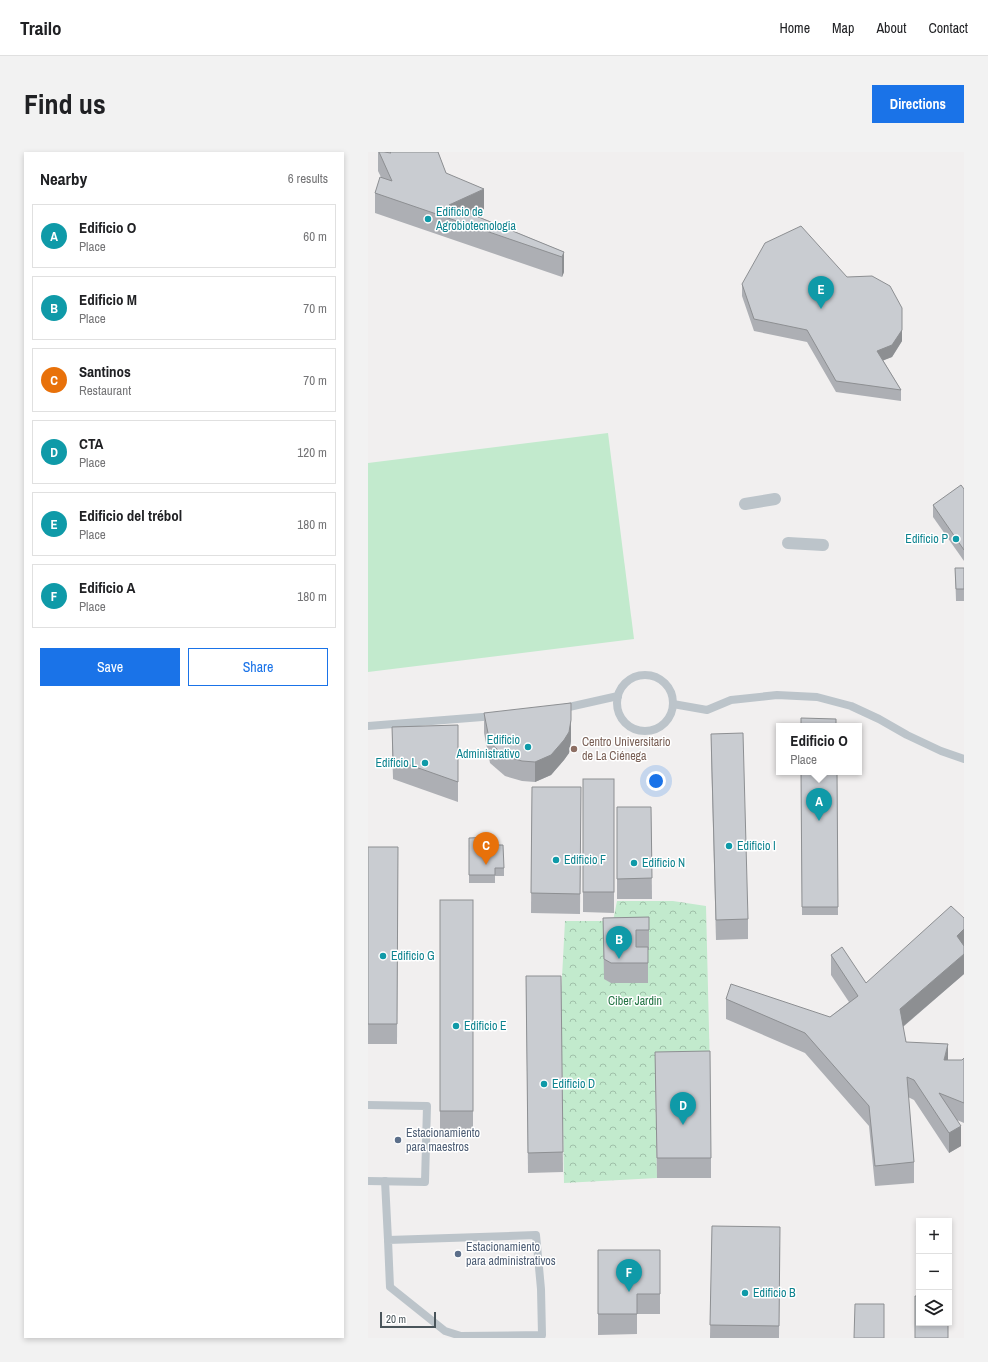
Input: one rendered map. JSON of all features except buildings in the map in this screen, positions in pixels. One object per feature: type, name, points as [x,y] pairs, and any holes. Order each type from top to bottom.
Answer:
[{"type":"street","points":[[745,504],[775,499]]},
{"type":"street","points":[[788,543],[823,545]]},
{"type":"lane","points":[[645,675],[653,677],[662,681],[668,687],[672,695],[673,704],[671,714],[666,722],[650,731],[641,731],[632,728],[620,715],[618,696],[622,688],[636,677],[645,675]]},
{"type":"lane","points":[[673,704],[708,710],[731,700],[754,697],[777,695],[817,697],[851,706],[940,751],[964,759]]},
{"type":"lane","points":[[554,711],[618,696]]},
{"type":"lane","points":[[368,726],[500,716]]},
{"type":"lane","points":[[368,1105],[427,1106],[425,1182],[368,1181]]},
{"type":"lane","points":[[385,1181],[390,1287],[445,1331],[461,1336],[542,1336],[541,1289],[536,1235],[388,1240]]},
{"type":"green space","points":[[608,433],[634,639],[368,672],[368,463]]},
{"type":"green space","name":"Ciber Jardin","points":[[617,901],[673,901],[706,906],[710,1071],[655,1072],[657,1178],[564,1183],[561,996],[565,921],[613,921]]},
{"type":"place","name":"Edificio de Agrobiotecnologia","points":[[428,219]]},
{"type":"place","name":"Edificio del trébol","points":[[821,309]]},
{"type":"place","name":"Edificio P","points":[[956,539]]},
{"type":"place","name":"Edificio Administrativo","points":[[528,747]]},
{"type":"place","name":"Centro Universitario de La Ciénega","points":[[574,749]]},
{"type":"place","name":"Edificio L","points":[[425,763]]},
{"type":"place","name":"Edificio O","points":[[819,821]]},
{"type":"place","name":"Edificio I","points":[[729,846]]},
{"type":"place","name":"Edificio F","points":[[556,860]]},
{"type":"place","name":"Edificio N","points":[[634,863]]},
{"type":"place","name":"Santinos","points":[[486,865]]},
{"type":"place","name":"Edificio G","points":[[383,956]]},
{"type":"place","name":"Edificio M","points":[[619,959]]},
{"type":"place","name":"Edificio E","points":[[456,1026]]},
{"type":"place","name":"Edificio D","points":[[544,1084]]},
{"type":"place","name":"CTA","points":[[683,1125]]},
{"type":"place","name":"Estacionamiento para maestros","points":[[398,1140]]},
{"type":"place","name":"Estacionamiento para administrativos","points":[[458,1254]]},
{"type":"place","name":"Edificio A","points":[[629,1292]]},
{"type":"place","name":"Edificio B","points":[[745,1293]]}]
